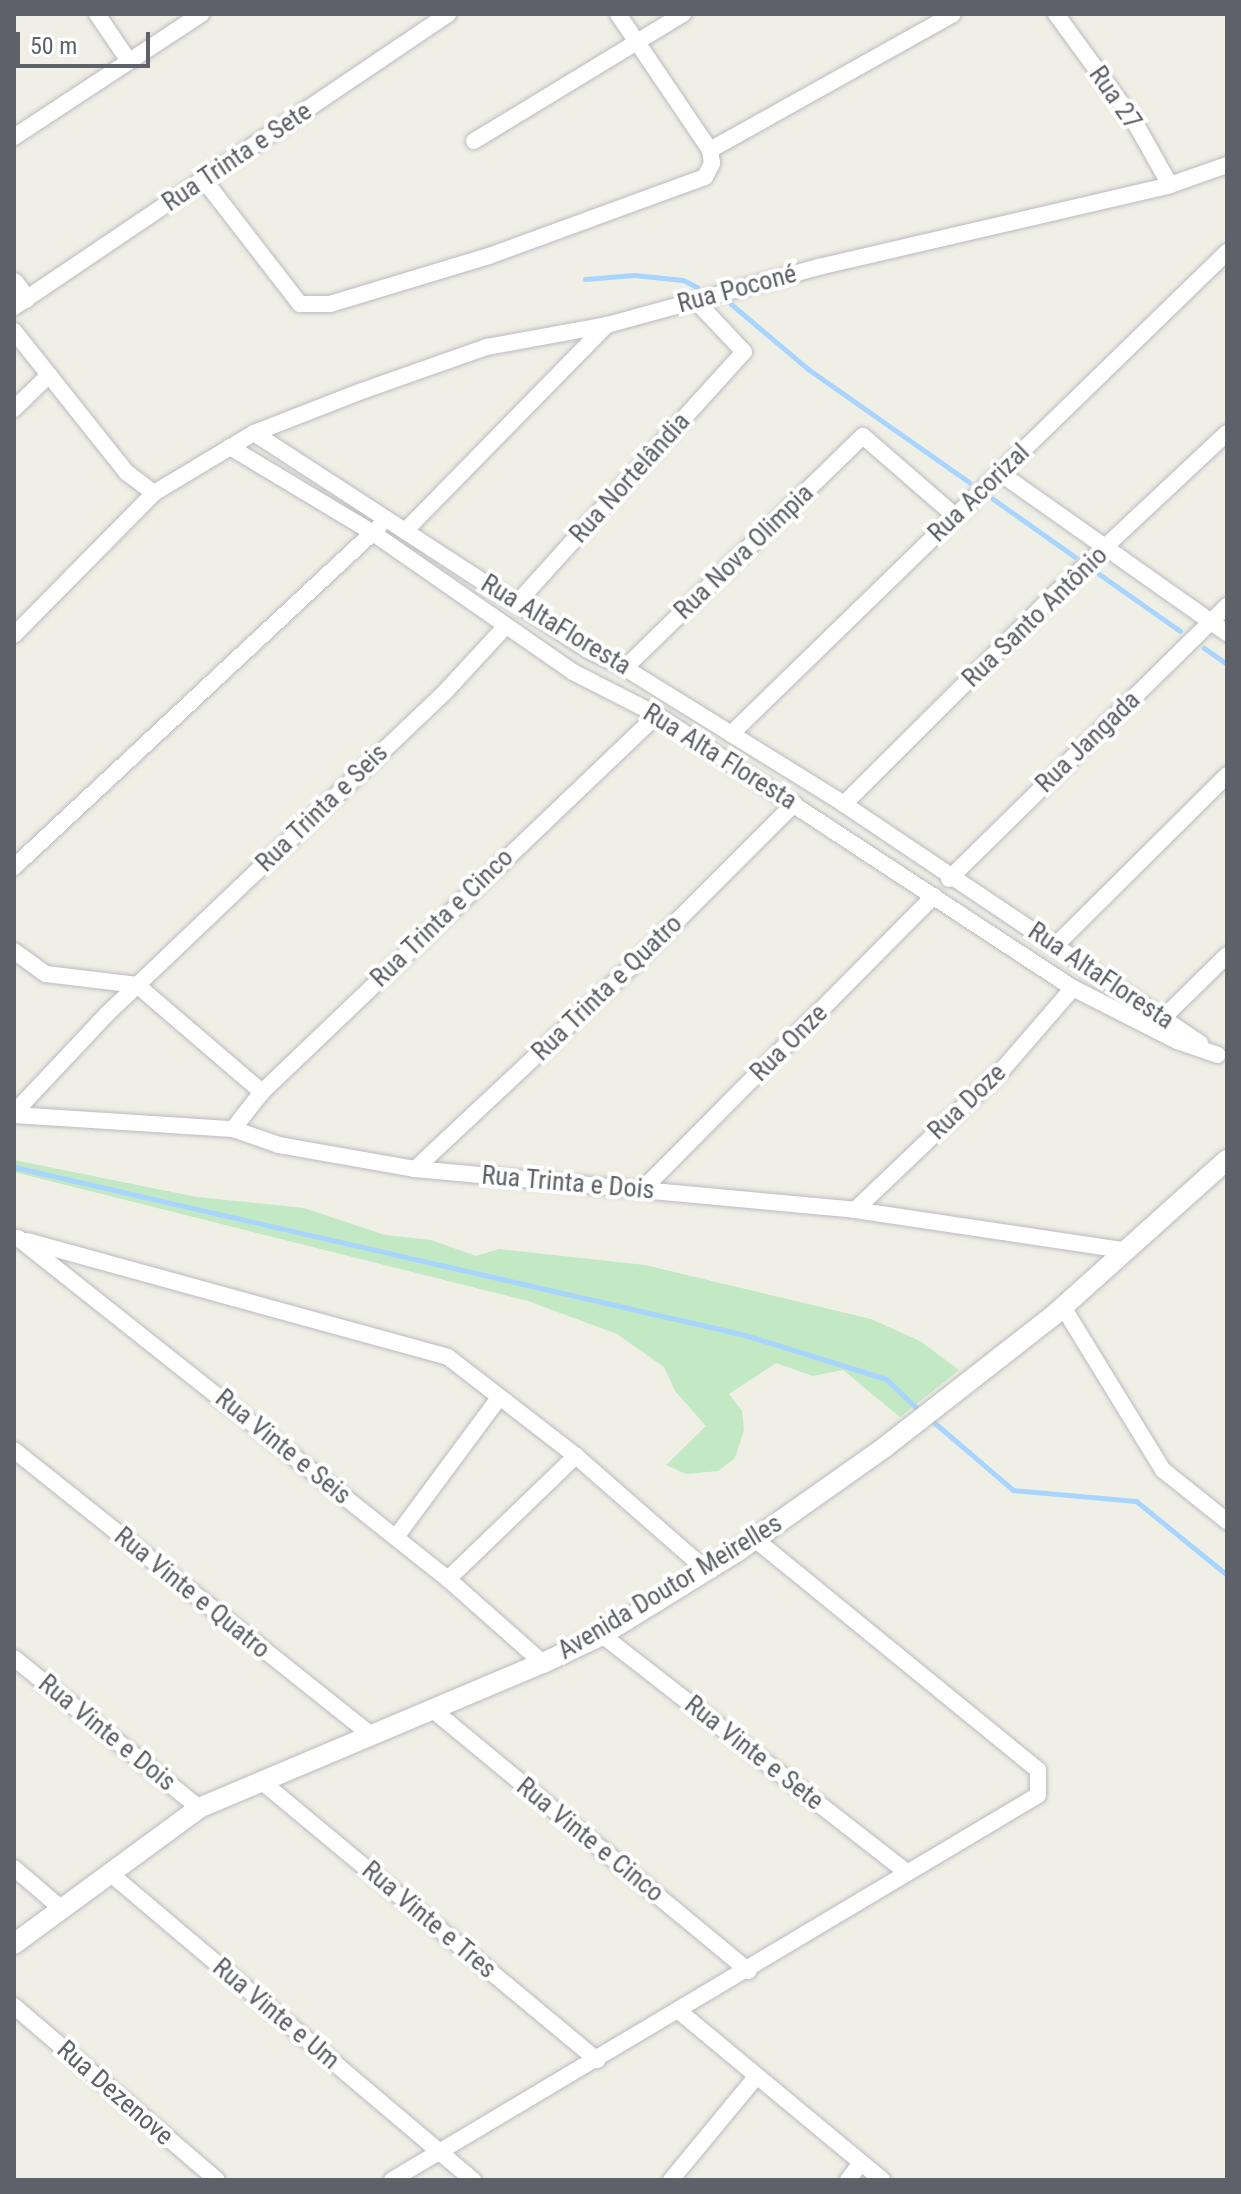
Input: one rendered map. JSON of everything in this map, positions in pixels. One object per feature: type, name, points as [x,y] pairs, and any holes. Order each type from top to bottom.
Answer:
[{"type":"street","points":[[97,14],[129,61]]},
{"type":"street","points":[[14,137],[201,14]]},
{"type":"street","name":"Rua Trinta e Sete","points":[[18,297],[204,180],[448,14]]},
{"type":"street","points":[[204,180],[300,304],[330,304],[385,289],[705,177],[710,150],[618,14]]},
{"type":"street","points":[[474,141],[635,40],[683,14]]},
{"type":"street","points":[[710,150],[953,14]]},
{"type":"street","name":"Rua 27","points":[[1056,14],[1134,121],[1170,185]]},
{"type":"street","name":"Rua Poconé","points":[[14,635],[154,493],[254,433],[487,347],[607,325],[1170,185],[1227,165]]},
{"type":"street","name":"Rua Acorizal","points":[[731,734],[1227,252]]},
{"type":"street","name":"Rua Nortelândia","points":[[517,603],[744,352],[696,301]]},
{"type":"street","points":[[405,531],[607,325]]},
{"type":"street","points":[[14,331],[126,472],[154,493]]},
{"type":"street","points":[[14,409],[49,375]]},
{"type":"street","name":"Rua AltaFloresta","points":[[254,433],[586,649],[625,668],[844,804],[949,879],[1057,944],[1223,1058]]},
{"type":"street","name":"Rua Santo Antônio","points":[[844,804],[1227,433]]},
{"type":"street","name":"Rua Nova Olimpia","points":[[625,668],[863,436],[955,516]]},
{"type":"street","name":"Rua Alta Floresta","points":[[230,447],[373,533],[504,628],[573,672],[657,715],[1073,988],[1177,1041],[1223,1058]]},
{"type":"street","points":[[1000,473],[1227,633]]},
{"type":"street","points":[[14,867],[386,520]]},
{"type":"street","name":"Rua Jangada","points":[[949,879],[1227,606]]},
{"type":"street","name":"Rua Trinta e Seis","points":[[137,985],[445,692],[504,628]]},
{"type":"street","points":[[573,672],[586,649]]},
{"type":"street","name":"Rua Trinta e Cinco","points":[[233,1129],[262,1092],[657,715]]},
{"type":"street","points":[[1057,944],[1227,775]]},
{"type":"street","name":"Rua Trinta e Quatro","points":[[415,1169],[631,967],[794,804]]},
{"type":"street","name":"Rua Onze","points":[[643,1189],[934,896]]},
{"type":"street","points":[[14,951],[46,974],[137,985],[262,1092]]},
{"type":"street","points":[[1164,1017],[1227,955]]},
{"type":"street","points":[[14,1114],[137,985]]},
{"type":"street","name":"Rua Doze","points":[[855,1210],[1003,1069],[1073,988]]},
{"type":"street","name":"Rua Trinta e Dois","points":[[14,1114],[233,1129],[279,1145],[415,1169],[855,1210],[1124,1250]]},
{"type":"street","name":"Avenida Doutor Meirelles","points":[[14,1944],[112,1875],[199,1808],[543,1663],[602,1635],[755,1539],[916,1423],[1063,1307],[1227,1160]]},
{"type":"street","points":[[16,1238],[408,1343],[448,1357],[498,1399],[576,1456],[706,1570]]},
{"type":"street","name":"Rua Vinte e Seis","points":[[16,1238],[396,1537],[543,1663]]},
{"type":"street","points":[[1063,1307],[1163,1470],[1227,1521]]},
{"type":"street","points":[[396,1537],[498,1399]]},
{"type":"street","name":"Rua Vinte e Quatro","points":[[14,1450],[371,1735]]},
{"type":"street","points":[[448,1579],[576,1456]]},
{"type":"street","points":[[392,2180],[749,1971],[905,1871],[1038,1795],[1038,1770],[755,1539]]},
{"type":"street","name":"Rua Vinte e Sete","points":[[602,1635],[905,1871]]},
{"type":"street","name":"Rua Vinte e Dois","points":[[14,1658],[199,1808]]},
{"type":"street","name":"Rua Vinte e Cinco","points":[[432,1709],[749,1971]]},
{"type":"street","name":"Rua Vinte e Tres","points":[[261,1781],[597,2060]]},
{"type":"street","points":[[14,1868],[63,1910]]},
{"type":"street","name":"Rua Vinte e Um","points":[[112,1875],[473,2180]]},
{"type":"street","name":"Rua Dezenove","points":[[14,2006],[217,2180]]},
{"type":"street","points":[[680,2012],[882,2180]]},
{"type":"street","points":[[671,2180],[756,2077]]},
{"type":"street","points":[[848,2180],[861,2163]]},
{"type":"green space","points":[[14,1160],[197,1197],[304,1208],[385,1235],[431,1240],[476,1256],[499,1249],[645,1265],[871,1319],[920,1341],[959,1370],[900,1417],[843,1370],[813,1376],[776,1363],[729,1394],[742,1411],[744,1430],[735,1458],[718,1471],[686,1474],[666,1465],[706,1426],[675,1391],[664,1367],[617,1334],[528,1301],[14,1172]]},
{"type":"waterway","points":[[585,279],[634,275],[683,280],[697,287]]},
{"type":"waterway","points":[[731,304],[808,369],[969,482]]},
{"type":"waterway","points":[[993,499],[1075,557]]},
{"type":"waterway","points":[[1099,574],[1180,631]]},
{"type":"waterway","points":[[1204,648],[1227,664]]},
{"type":"waterway","points":[[14,1167],[745,1335],[886,1379],[922,1413]]},
{"type":"waterway","points":[[930,1419],[1013,1490],[1136,1501],[1227,1575]]}]
